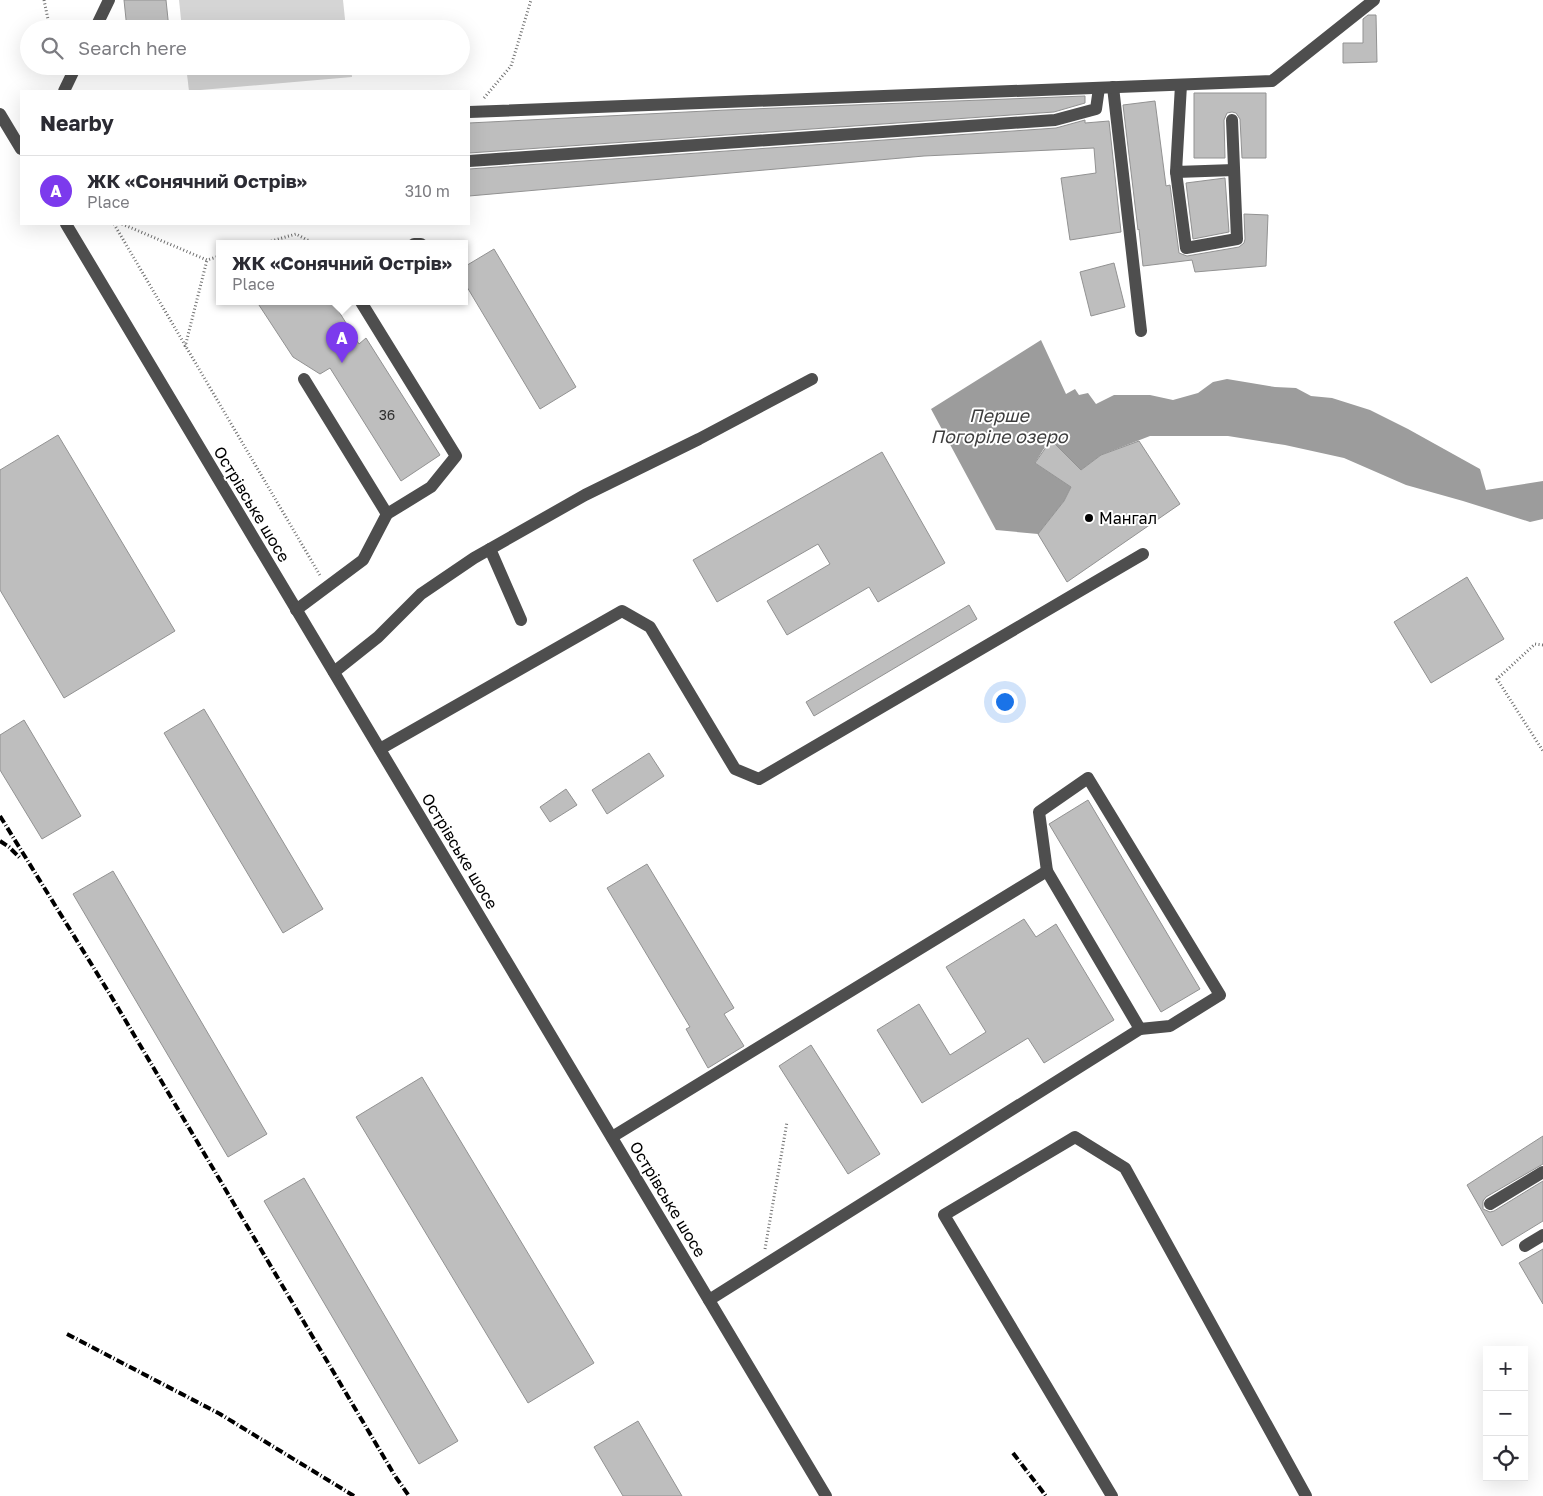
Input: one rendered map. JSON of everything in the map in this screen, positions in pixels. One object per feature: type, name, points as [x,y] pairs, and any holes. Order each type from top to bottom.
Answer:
[{"type":"street","points":[[99,20],[109,0]]},
{"type":"street","points":[[471,112],[1272,81],[1374,0]]},
{"type":"street","points":[[64,90],[72,75]]},
{"type":"street","points":[[1181,85],[1176,172],[1186,248],[1237,239],[1232,120]]},
{"type":"street","points":[[1113,87],[1141,331]]},
{"type":"street","points":[[470,161],[1055,120],[1096,109],[1099,88]]},
{"type":"street","points":[[0,114],[20,144]]},
{"type":"street","points":[[1176,172],[1234,170]]},
{"type":"street","name":"Острівське шосе","points":[[67,225],[826,1496]]},
{"type":"street","points":[[296,610],[364,560],[387,514],[431,487],[456,456],[363,305]]},
{"type":"street","points":[[304,379],[387,514]]},
{"type":"street","points":[[334,672],[378,637],[422,594],[474,558],[585,495],[699,439],[812,379]]},
{"type":"street","points":[[490,549],[521,620]]},
{"type":"street","points":[[380,749],[622,611],[650,627],[735,769],[759,779],[1143,554]]},
{"type":"street","points":[[709,1300],[1140,1029],[1170,1026],[1220,995],[1088,778],[1039,812],[1047,871],[1140,1029]]},
{"type":"street","points":[[612,1137],[1047,871]]},
{"type":"street","points":[[1112,1496],[944,1215],[1075,1137],[1125,1168],[1306,1496]]},
{"type":"street","points":[[1490,1204],[1543,1172]]},
{"type":"street","points":[[1525,1246],[1543,1235]]},
{"type":"path","points":[[44,0],[48,20]]},
{"type":"path","points":[[471,112],[511,66],[531,0]]},
{"type":"path","points":[[115,225],[327,587]]},
{"type":"path","points":[[124,225],[207,260],[216,257]]},
{"type":"path","points":[[276,240],[296,234],[307,240]]},
{"type":"path","points":[[185,347],[207,260]]},
{"type":"path","points":[[1543,645],[1535,644],[1497,679],[1543,751]]},
{"type":"path","points":[[762,1266],[787,1122]]},
{"type":"shaded area","points":[[179,0],[343,0],[345,20],[181,20]]},
{"type":"shaded area","points":[[187,75],[352,75],[352,77],[201,90],[189,90]]},
{"type":"water","name":"Перше Погоріле озеро","points":[[1041,340],[1066,394],[1075,389],[1079,395],[1088,393],[1096,404],[1114,395],[1150,395],[1173,400],[1198,393],[1213,382],[1227,379],[1275,387],[1296,388],[1311,396],[1332,398],[1370,410],[1480,469],[1486,490],[1543,481],[1543,519],[1530,522],[1406,485],[1344,458],[1285,445],[1228,436],[1150,436],[1101,455],[1081,470],[1051,440],[1035,463],[1071,487],[1064,501],[1038,534],[996,530],[931,409]]},
{"type":"building","points":[[124,0],[166,0],[168,20],[126,20]]},
{"type":"building","points":[[1368,15],[1376,15],[1377,62],[1343,63],[1343,43],[1363,43],[1363,19]]},
{"type":"building","points":[[1194,93],[1266,93],[1266,158],[1242,158],[1240,119],[1236,113],[1232,112],[1227,113],[1224,120],[1225,158],[1194,158]]},
{"type":"building","points":[[1085,96],[1085,103],[1054,112],[470,153],[470,123],[726,110]]},
{"type":"building","points":[[1155,101],[1166,186],[1170,185],[1179,253],[1187,256],[1239,247],[1244,243],[1245,239],[1244,214],[1268,215],[1266,266],[1195,272],[1192,260],[1143,266],[1123,105]]},
{"type":"building","points":[[1085,120],[1085,123],[1109,121],[1121,232],[1070,240],[1061,178],[1096,173],[1094,148],[924,156],[470,196],[470,169],[1056,128]]},
{"type":"building","points":[[1225,178],[1229,232],[1193,239],[1186,183]]},
{"type":"building","points":[[494,249],[576,387],[540,409],[468,289],[468,265]]},
{"type":"building","points":[[1114,263],[1125,307],[1091,316],[1080,272]]},
{"type":"building","points":[[259,305],[335,305],[359,344],[366,338],[440,455],[401,481],[330,368],[320,374],[293,357]]},
{"type":"building","points":[[58,435],[175,631],[64,698],[0,590],[0,470]]},
{"type":"building","points":[[1051,440],[1081,470],[1101,455],[1139,441],[1180,504],[1067,582],[1038,534],[1064,501],[1071,487],[1035,463]]},
{"type":"building","points":[[882,452],[945,563],[878,602],[869,587],[787,635],[767,601],[830,564],[818,544],[717,602],[693,560]]},
{"type":"building","points":[[1467,577],[1504,639],[1431,683],[1394,622]]},
{"type":"building","points":[[969,605],[977,619],[814,716],[806,702]]},
{"type":"building","points":[[204,709],[323,909],[283,933],[164,733]]},
{"type":"building","points":[[24,720],[81,816],[42,839],[0,770],[0,735]]},
{"type":"building","points":[[649,753],[664,776],[607,814],[592,790]]},
{"type":"building","points":[[566,789],[577,805],[550,822],[540,807]]},
{"type":"building","points":[[1088,800],[1200,989],[1161,1012],[1049,824]]},
{"type":"building","points":[[647,864],[734,1008],[724,1014],[744,1046],[708,1068],[686,1029],[690,1027],[607,888]]},
{"type":"building","points":[[113,871],[267,1134],[228,1157],[73,894]]},
{"type":"building","points":[[1024,919],[1036,937],[1056,924],[1114,1020],[1044,1063],[1028,1038],[922,1103],[877,1030],[919,1004],[950,1055],[986,1032],[946,967]]},
{"type":"building","points":[[811,1045],[880,1154],[848,1174],[779,1066]]},
{"type":"building","points":[[422,1077],[594,1363],[528,1403],[356,1117]]},
{"type":"building","points":[[1543,1136],[1543,1164],[1486,1197],[1483,1201],[1483,1209],[1490,1212],[1494,1211],[1543,1181],[1543,1221],[1502,1246],[1467,1185]]},
{"type":"building","points":[[304,1178],[458,1441],[419,1464],[264,1201]]},
{"type":"building","points":[[1543,1249],[1543,1304],[1519,1263]]},
{"type":"building","points":[[638,1421],[682,1496],[623,1496],[594,1447]]},
{"type":"railway","points":[[0,816],[111,996],[395,1476],[409,1496]]},
{"type":"railway","points":[[0,841],[21,859]]},
{"type":"railway","points":[[67,1334],[220,1414],[354,1496]]},
{"type":"railway","points":[[1013,1453],[1046,1496]]},
{"type":"place","name":"ЖК «Сонячний Острів»","points":[[342,363]]},
{"type":"place","name":"Мангал","points":[[1089,518]]}]
